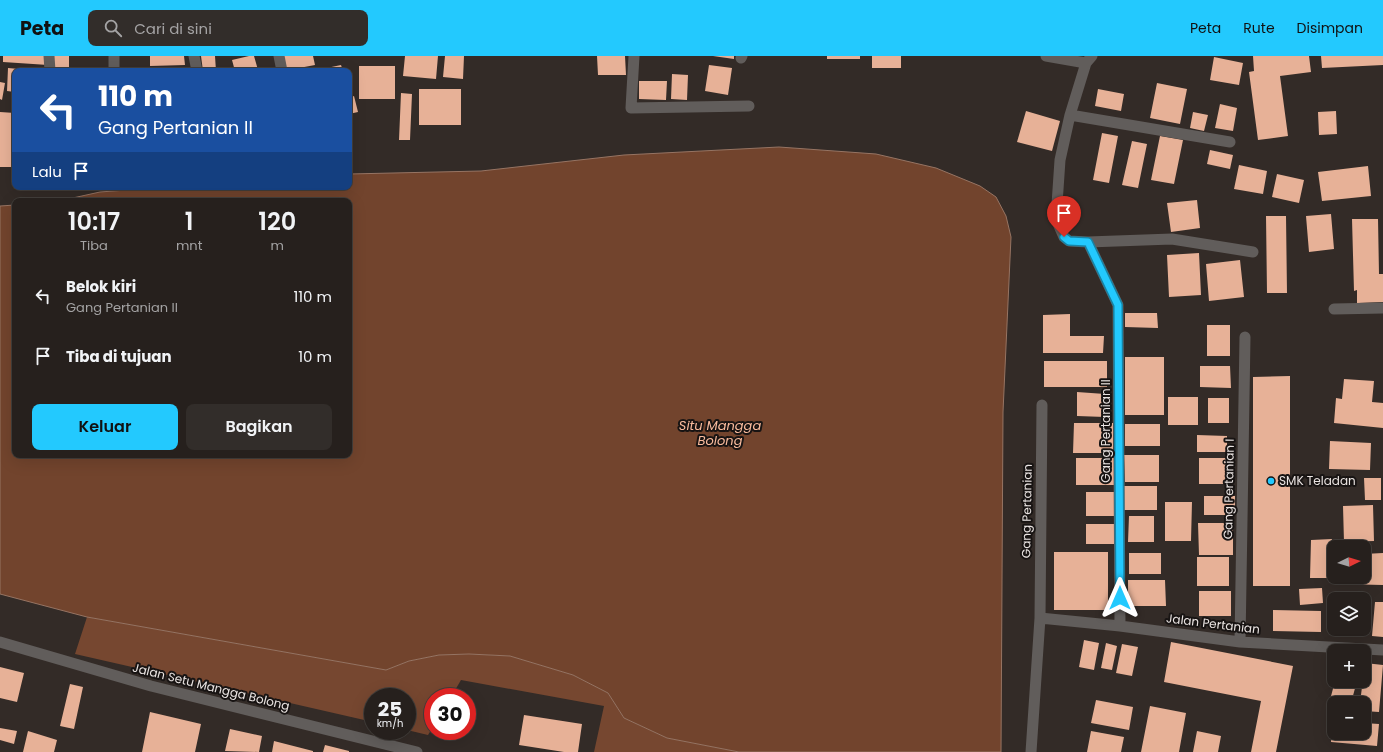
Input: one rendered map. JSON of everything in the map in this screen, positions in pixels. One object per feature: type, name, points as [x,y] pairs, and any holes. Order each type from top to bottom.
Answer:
[{"type":"street","points":[[49,56],[50,68]]},
{"type":"street","points":[[114,56],[114,68]]},
{"type":"street","points":[[194,56],[196,68]]},
{"type":"street","points":[[279,56],[281,68]]},
{"type":"street","points":[[634,56],[631,108],[749,106]]},
{"type":"street","points":[[1046,56],[1089,60],[1070,115],[1060,160],[1056,219],[1061,233],[1069,241],[1088,242],[1172,239],[1253,252]]},
{"type":"street","points":[[1070,115],[1230,142]]},
{"type":"street","name":"Gang Pertanian II","points":[[1088,242],[1118,305],[1120,626]]},
{"type":"street","points":[[1334,309],[1383,308]]},
{"type":"street","name":"Gang Pertanian I","points":[[1240,642],[1245,336]]},
{"type":"street","name":"Gang Pertanian","points":[[1040,618],[1042,405]]},
{"type":"street","points":[[1031,752],[1040,618]]},
{"type":"street","name":"Jalan Pertanian","points":[[1040,618],[1120,626],[1240,642],[1383,650]]},
{"type":"street","name":"Jalan Setu Mangga Bolong","points":[[0,642],[151,686],[417,752]]},
{"type":"shaded area","points":[[87,617],[386,670],[409,661],[439,655],[469,654],[510,656],[573,675],[608,693],[624,718],[667,738],[739,752],[594,752],[604,706],[461,680],[456,688],[424,688],[424,734],[416,732],[416,688],[364,688],[364,720],[75,654]]},
{"type":"water","name":"Situ Mangga Bolong","points":[[779,147],[876,154],[936,168],[980,186],[996,197],[1006,216],[1011,237],[1003,412],[1001,752],[739,752],[667,738],[624,718],[608,693],[573,675],[510,656],[469,654],[439,655],[409,661],[386,670],[87,617],[0,594],[0,206],[12,205],[12,458],[352,458],[352,198],[73,198],[100,192],[126,190],[352,190],[352,174],[481,171],[624,155]]},
{"type":"building","points":[[3,56],[49,56],[48,65],[3,62]]},
{"type":"building","points":[[53,56],[69,56],[69,68],[53,68]]},
{"type":"building","points":[[150,56],[184,56],[185,65],[150,66]]},
{"type":"building","points":[[201,56],[215,56],[216,68],[203,68]]},
{"type":"building","points":[[254,56],[257,68],[234,68],[232,60]]},
{"type":"building","points":[[280,56],[313,56],[315,65],[299,68],[282,68]]},
{"type":"building","points":[[405,56],[438,56],[436,79],[403,76]]},
{"type":"building","points":[[445,56],[464,56],[463,79],[443,77]]},
{"type":"building","points":[[597,56],[625,56],[626,75],[598,75]]},
{"type":"building","points":[[713,56],[734,56],[734,59]]},
{"type":"building","points":[[827,56],[860,56],[860,59],[827,59]]},
{"type":"building","points":[[872,56],[901,56],[901,68],[872,68]]},
{"type":"building","points":[[1253,56],[1309,56],[1311,72],[1280,76],[1288,136],[1258,140],[1249,72],[1254,71]]},
{"type":"building","points":[[1321,56],[1383,56],[1383,65],[1322,68]]},
{"type":"building","points":[[1214,57],[1243,63],[1239,85],[1210,80]]},
{"type":"building","points":[[341,65],[342,68],[327,68]]},
{"type":"building","points":[[709,65],[732,68],[728,95],[705,91]]},
{"type":"building","points":[[359,66],[395,66],[395,99],[359,99]]},
{"type":"building","points":[[8,68],[12,68],[12,92],[7,91]]},
{"type":"building","points":[[672,74],[688,75],[687,100],[671,99]]},
{"type":"building","points":[[639,81],[667,81],[666,100],[639,99]]},
{"type":"building","points":[[0,82],[5,83],[2,100],[0,99]]},
{"type":"building","points":[[1157,83],[1187,89],[1180,124],[1150,118]]},
{"type":"building","points":[[419,89],[461,89],[461,125],[419,125]]},
{"type":"building","points":[[1098,89],[1124,94],[1121,111],[1095,106]]},
{"type":"building","points":[[401,93],[412,94],[410,140],[399,140]]},
{"type":"building","points":[[354,96],[358,112],[352,113],[352,97]]},
{"type":"building","points":[[1220,104],[1237,108],[1233,131],[1215,128]]},
{"type":"building","points":[[1026,111],[1060,121],[1052,151],[1017,142]]},
{"type":"building","points":[[1336,111],[1337,134],[1319,135],[1318,112]]},
{"type":"building","points":[[0,112],[12,113],[12,167],[0,167]]},
{"type":"building","points":[[1193,112],[1208,115],[1204,131],[1190,128]]},
{"type":"building","points":[[1102,133],[1118,136],[1109,183],[1093,180]]},
{"type":"building","points":[[1160,136],[1183,140],[1174,184],[1151,180]]},
{"type":"building","points":[[1132,141],[1147,144],[1138,188],[1122,185]]},
{"type":"building","points":[[1210,150],[1233,155],[1230,169],[1207,164]]},
{"type":"building","points":[[1239,165],[1267,171],[1263,194],[1234,189]]},
{"type":"building","points":[[1368,166],[1371,196],[1322,201],[1318,172]]},
{"type":"building","points":[[1277,174],[1304,180],[1299,203],[1272,197]]},
{"type":"building","points":[[1197,200],[1200,228],[1171,232],[1167,203]]},
{"type":"building","points":[[1331,214],[1334,249],[1309,252],[1306,216]]},
{"type":"building","points":[[1266,216],[1286,216],[1287,293],[1267,293]]},
{"type":"building","points":[[1352,219],[1378,219],[1379,274],[1383,274],[1383,302],[1357,303],[1357,290],[1354,291]]},
{"type":"building","points":[[1199,253],[1201,295],[1169,297],[1167,255]]},
{"type":"building","points":[[1240,260],[1244,297],[1209,301],[1206,264]]},
{"type":"building","points":[[1125,313],[1157,313],[1158,328],[1125,327]]},
{"type":"building","points":[[1070,314],[1070,336],[1104,336],[1103,353],[1043,353],[1043,315]]},
{"type":"building","points":[[1207,325],[1230,325],[1230,356],[1207,356]]},
{"type":"building","points":[[1125,357],[1164,357],[1164,415],[1125,415]]},
{"type":"building","points":[[1044,361],[1107,361],[1107,387],[1044,387]]},
{"type":"building","points":[[1200,366],[1230,366],[1231,388],[1200,387]]},
{"type":"building","name":"SMK Teladan","points":[[1290,376],[1290,586],[1253,586],[1253,377]]},
{"type":"building","points":[[1344,379],[1374,381],[1372,402],[1383,403],[1383,428],[1334,423],[1336,398],[1342,399]]},
{"type":"building","points":[[1077,392],[1105,394],[1105,417],[1077,416]]},
{"type":"building","points":[[1168,397],[1198,397],[1198,425],[1168,425]]},
{"type":"building","points":[[1208,398],[1229,398],[1229,423],[1208,423]]},
{"type":"building","points":[[1074,423],[1113,423],[1113,453],[1073,453]]},
{"type":"building","points":[[1125,424],[1160,424],[1160,446],[1125,446]]},
{"type":"building","points":[[1197,435],[1227,436],[1227,452],[1197,452]]},
{"type":"building","points":[[1330,441],[1371,443],[1370,470],[1329,469]]},
{"type":"building","points":[[1124,455],[1159,455],[1159,482],[1125,482]]},
{"type":"building","points":[[1076,458],[1115,458],[1115,485],[1076,485]]},
{"type":"building","points":[[1199,458],[1227,458],[1227,484],[1199,484]]},
{"type":"building","points":[[1364,478],[1381,478],[1381,500],[1365,500]]},
{"type":"building","points":[[1124,486],[1157,486],[1157,510],[1124,510]]},
{"type":"building","points":[[1086,492],[1114,492],[1114,516],[1086,516]]},
{"type":"building","points":[[1204,496],[1235,496],[1235,515],[1204,515]]},
{"type":"building","points":[[1165,502],[1192,502],[1191,541],[1165,541]]},
{"type":"building","points":[[1373,505],[1374,541],[1344,540],[1343,506]]},
{"type":"building","points":[[1129,516],[1154,516],[1154,542],[1128,542]]},
{"type":"building","points":[[1198,523],[1233,523],[1233,555],[1199,555]]},
{"type":"building","points":[[1086,524],[1115,524],[1115,544],[1086,544]]},
{"type":"building","points":[[1332,539],[1327,540],[1327,578],[1310,578],[1311,540]]},
{"type":"building","points":[[1054,552],[1108,552],[1108,610],[1054,610]]},
{"type":"building","points":[[1129,553],[1161,553],[1161,574],[1129,574]]},
{"type":"building","points":[[1383,553],[1383,585],[1341,584],[1371,584],[1371,554]]},
{"type":"building","points":[[1197,557],[1229,557],[1229,586],[1197,586]]},
{"type":"building","points":[[1128,580],[1165,580],[1166,606],[1128,606]]},
{"type":"building","points":[[1322,588],[1323,603],[1300,605],[1299,589]]},
{"type":"building","points":[[1199,591],[1231,591],[1231,616],[1199,616]]},
{"type":"building","points":[[1375,602],[1383,602],[1383,637],[1372,636]]},
{"type":"building","points":[[1273,610],[1321,611],[1321,632],[1273,631]]},
{"type":"building","points":[[1084,640],[1099,643],[1094,670],[1079,667]]},
{"type":"building","points":[[1171,642],[1293,666],[1276,752],[1251,752],[1261,701],[1164,682]]},
{"type":"building","points":[[1106,643],[1117,646],[1112,670],[1101,668]]},
{"type":"building","points":[[1122,644],[1138,647],[1132,676],[1116,673]]},
{"type":"building","points":[[1371,664],[1383,665],[1379,712],[1371,711],[1371,696],[1361,696],[1362,688],[1371,688]]},
{"type":"building","points":[[0,667],[24,673],[17,702],[0,698]]},
{"type":"building","points":[[70,684],[83,687],[74,729],[60,726]]},
{"type":"building","points":[[1333,688],[1355,688],[1353,696],[1331,696]]},
{"type":"building","points":[[1096,700],[1133,707],[1129,730],[1091,723]]},
{"type":"building","points":[[1150,706],[1186,713],[1179,752],[1141,752]]},
{"type":"building","points":[[150,712],[201,724],[195,752],[142,752]]},
{"type":"building","points":[[524,715],[582,724],[578,752],[564,752],[519,745]]},
{"type":"building","points":[[1371,723],[1379,724],[1377,746],[1331,742],[1331,740],[1371,740]]},
{"type":"building","points":[[0,728],[17,731],[14,744],[0,740]]},
{"type":"building","points":[[230,729],[262,736],[259,752],[225,751]]},
{"type":"building","points":[[28,731],[57,740],[54,752],[23,752]]},
{"type":"building","points":[[1091,731],[1124,737],[1121,752],[1087,752]]},
{"type":"building","points":[[1197,731],[1221,736],[1218,752],[1193,752]]},
{"type":"building","points":[[274,741],[313,751],[313,752],[272,752]]},
{"type":"building","points":[[325,745],[349,751],[349,752],[323,752]]},
{"type":"place","name":"SMK Teladan","points":[[1271,481]]},
{"type":"route","points":[[1064,237],[1069,241],[1088,242],[1118,305],[1120,598]]}]
